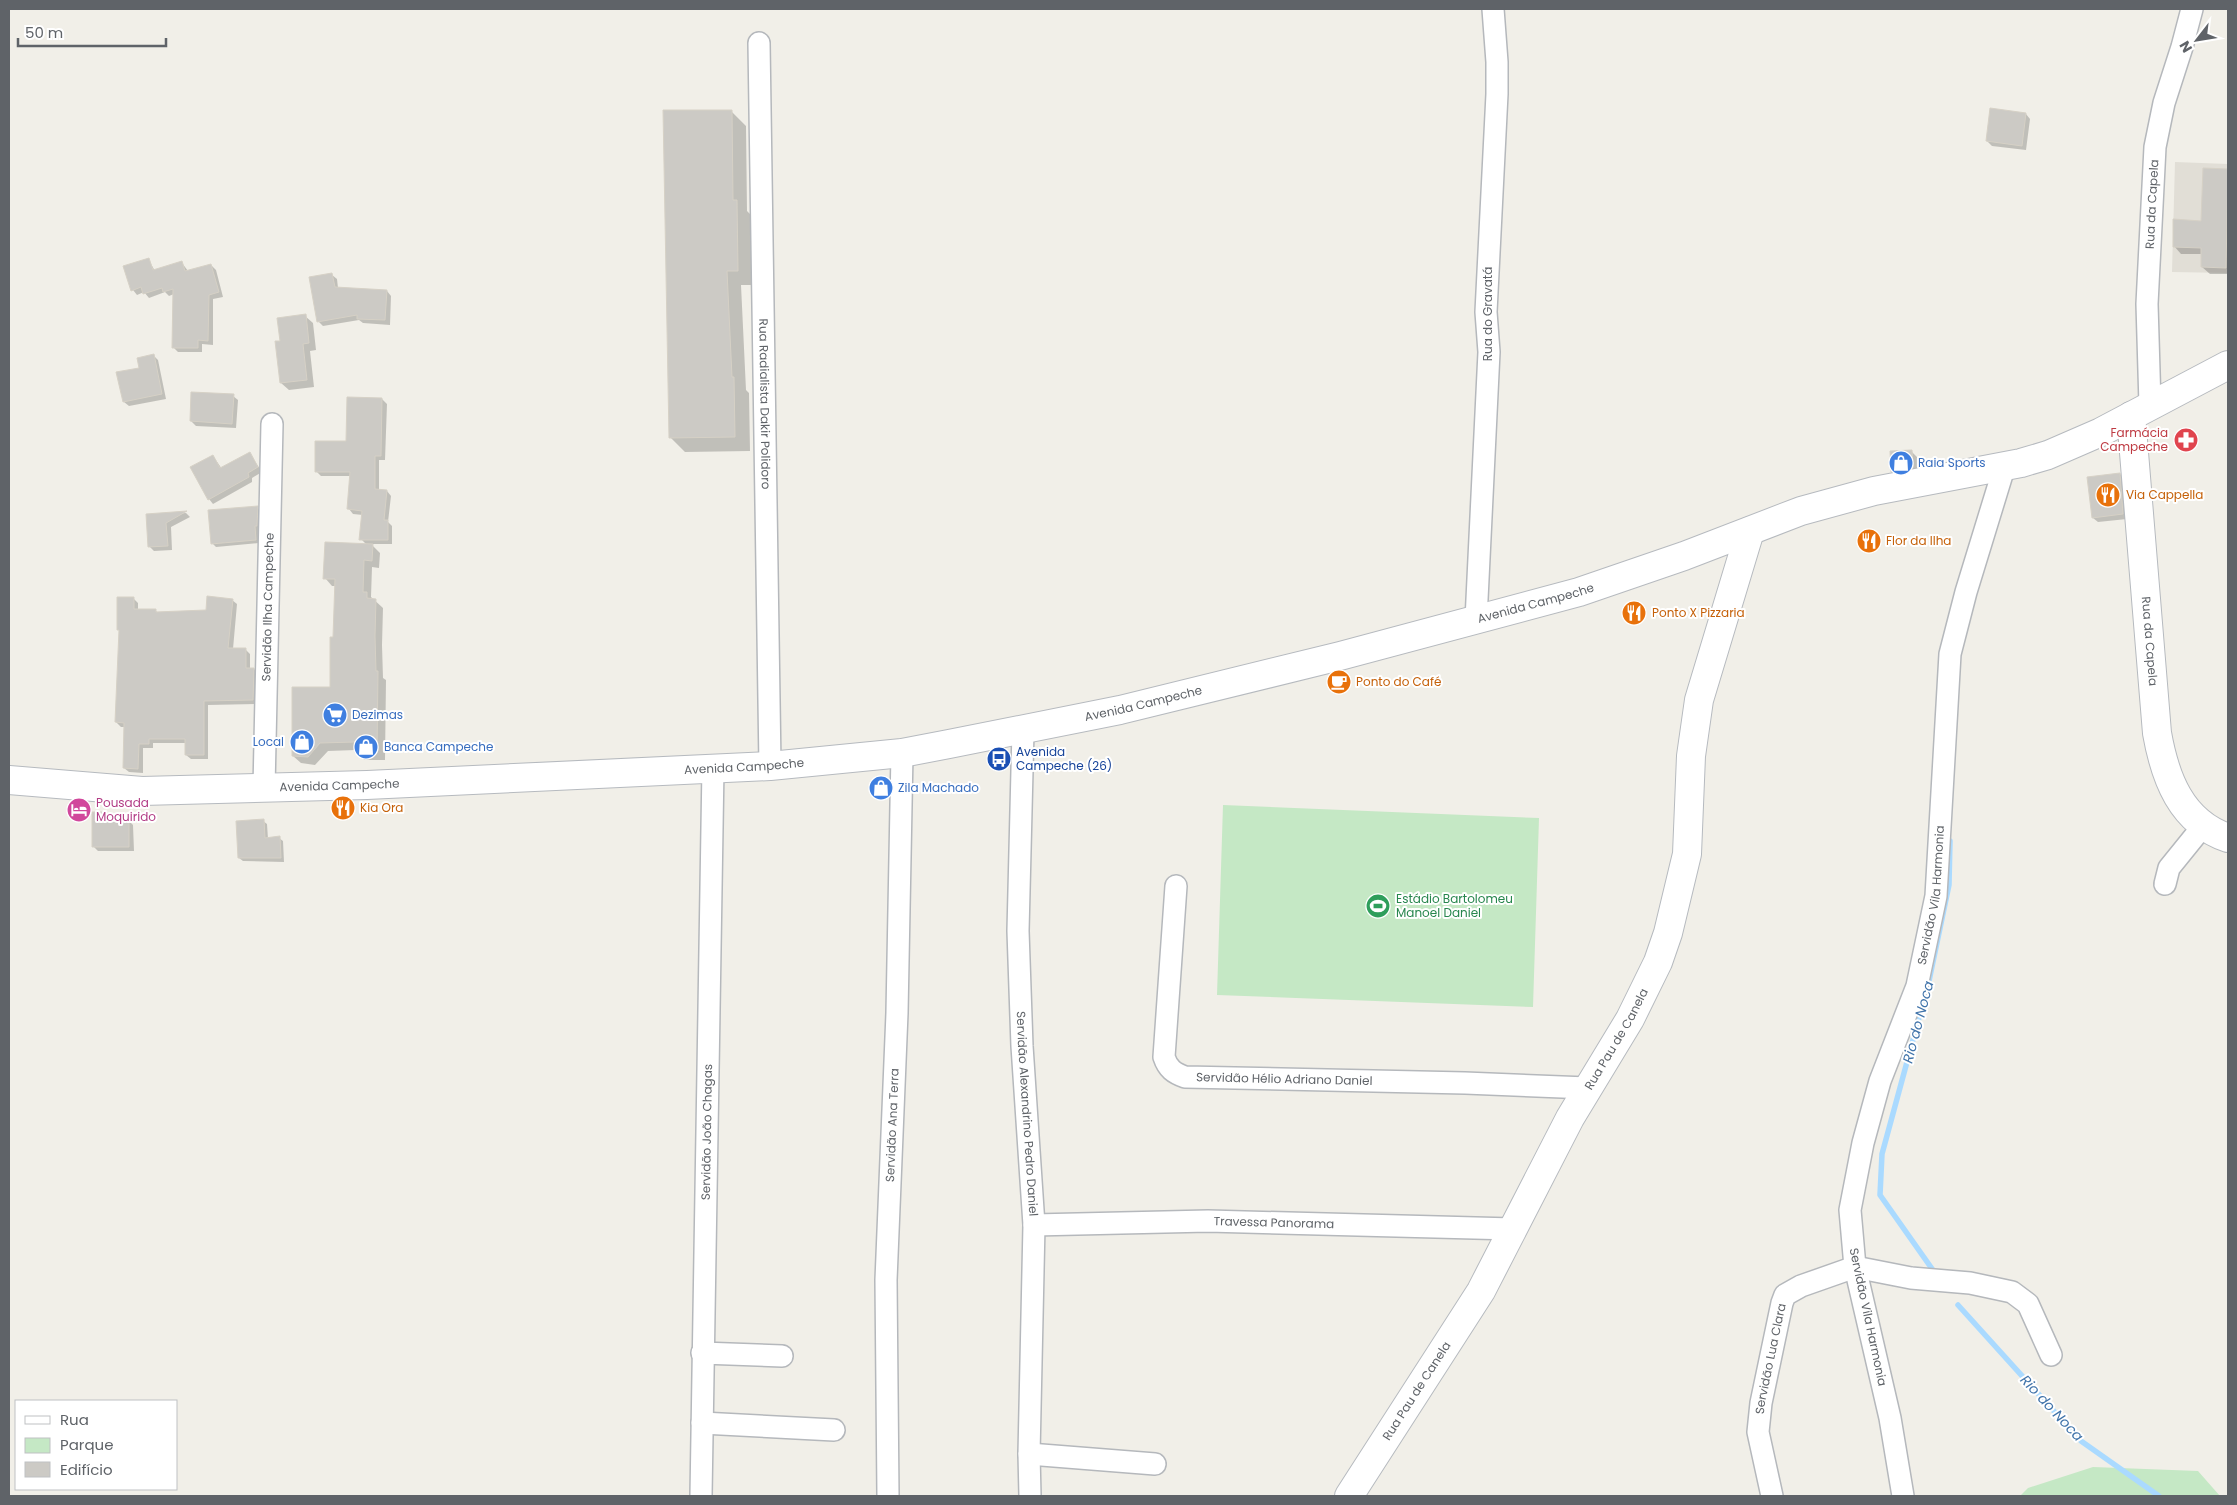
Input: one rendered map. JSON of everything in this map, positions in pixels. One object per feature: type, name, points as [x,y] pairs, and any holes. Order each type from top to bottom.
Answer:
[{"type":"main road","name":"Avenida Campeche","points":[[9,780],[142,791],[264,788],[770,766],[902,753],[1120,710],[1476,620],[1604,584],[1801,511],[1874,491],[2004,468],[2048,455],[2228,365]]},
{"type":"main road","name":"Rua da Capela","points":[[2141,410],[2159,742],[2164,767],[2178,798],[2203,826],[2228,838]]},
{"type":"main road","name":"Rua Pau de Canela","points":[[1349,1496],[1460,1327],[1587,1088],[1645,990],[1668,933],[1687,854],[1691,756],[1699,700],[1750,531]]},
{"type":"street","name":"Rua do Gravatá","points":[[1476,620],[1489,362],[1486,312],[1497,94],[1497,62],[1493,9]]},
{"type":"street","name":"Rua da Capela","points":[[2141,410],[2155,147],[2164,103],[2192,9]]},
{"type":"street","name":"Rua Radialista Dakir Polidoro","points":[[758,43],[770,766]]},
{"type":"street","name":"Servidão Ilha Campeche","points":[[264,788],[272,424]]},
{"type":"street","name":"Servidão Vila Harmonia","points":[[1903,1496],[1890,1418],[1855,1267],[1850,1210],[1856,1170],[1880,1081],[1917,986],[1936,896],[1949,679],[1954,634],[2004,468]]},
{"type":"street","name":"Servidão Alexandrino Pedro Daniel","points":[[1023,730],[1019,981],[1034,1225],[1029,1454],[1030,1496]]},
{"type":"street","name":"Servidão Ana Terra","points":[[888,1496],[886,1280],[898,1013],[902,753]]},
{"type":"street","name":"Servidão João Chagas","points":[[701,1496],[713,767]]},
{"type":"street","points":[[2165,884],[2169,868],[2203,826]]},
{"type":"street","name":"Servidão Hélio Adriano Daniel","points":[[1176,886],[1164,1057],[1168,1067],[1176,1074],[1186,1077],[1465,1083],[1587,1088]]},
{"type":"street","name":"Travessa Panorama","points":[[1034,1225],[1208,1221],[1513,1229]]},
{"type":"street","points":[[1855,1267],[1911,1278],[1970,1283],[2012,1292],[2028,1304],[2052,1355]]},
{"type":"street","name":"Servidão Lua Clara","points":[[1772,1496],[1758,1432],[1761,1403],[1782,1303],[1785,1295],[1801,1286],[1855,1267]]},
{"type":"street","points":[[702,1353],[782,1356]]},
{"type":"street","points":[[702,1423],[834,1430]]},
{"type":"street","points":[[1029,1454],[1155,1464]]},
{"type":"shaded area","points":[[2175,162],[2228,164],[2228,273],[2172,272]]},
{"type":"green space","name":"Estádio Bartolomeu Manoel Daniel","points":[[1223,805],[1539,818],[1533,1007],[1217,995]]},
{"type":"green space","points":[[2093,1467],[2198,1471],[2220,1496],[2020,1496],[2028,1488]]},
{"type":"building","points":[[1990,108],[2026,113],[2022,146],[1986,141]]},
{"type":"building","points":[[663,110],[732,110],[733,200],[737,200],[738,271],[727,271],[732,377],[734,377],[735,437],[669,438]]},
{"type":"building","points":[[2203,168],[2228,169],[2226,268],[2201,267],[2201,248],[2173,247],[2173,219],[2201,221]]},
{"type":"building","points":[[149,258],[153,270],[182,261],[185,271],[211,264],[219,292],[209,295],[208,341],[198,340],[198,348],[172,348],[173,289],[163,292],[162,288],[143,294],[141,287],[131,291],[123,266]]},
{"type":"building","points":[[332,273],[335,287],[387,290],[385,320],[357,319],[357,315],[317,322],[309,277]]},
{"type":"building","points":[[306,314],[309,343],[303,344],[307,380],[280,383],[275,341],[280,341],[277,318]]},
{"type":"building","points":[[154,354],[162,394],[123,402],[116,372],[139,368],[137,358]]},
{"type":"building","points":[[191,392],[234,394],[232,424],[190,421]]},
{"type":"building","points":[[347,397],[382,398],[381,456],[375,456],[375,489],[387,490],[384,520],[388,520],[388,540],[359,540],[362,511],[347,509],[350,472],[315,472],[315,441],[346,441]]},
{"type":"building","name":"Raia Sports","points":[[1912,450],[1913,468],[1891,472],[1890,451]]},
{"type":"building","points":[[250,452],[258,467],[248,473],[249,477],[208,500],[190,467],[213,455],[220,468]]},
{"type":"building","name":"Via Cappella","points":[[2120,473],[2123,514],[2092,518],[2087,477]]},
{"type":"building","points":[[258,506],[257,526],[255,526],[256,540],[211,544],[208,510]]},
{"type":"building","points":[[187,511],[166,523],[168,546],[148,547],[146,514]]},
{"type":"building","points":[[325,542],[373,544],[372,561],[364,560],[363,592],[367,592],[367,598],[376,599],[375,636],[376,671],[378,671],[377,753],[355,753],[355,742],[320,743],[308,757],[292,756],[292,687],[330,687],[330,637],[333,637],[335,579],[323,579]]},
{"type":"building","points":[[207,596],[233,599],[228,648],[246,648],[246,668],[254,668],[253,700],[204,701],[204,755],[185,755],[185,739],[149,739],[149,744],[139,744],[138,769],[123,768],[124,723],[115,722],[119,630],[117,630],[117,597],[134,597],[134,609],[156,609],[156,612],[206,610]]},
{"type":"building","points":[[92,812],[107,812],[107,819],[129,819],[129,847],[92,847]]},
{"type":"building","points":[[264,819],[265,838],[280,836],[281,858],[238,858],[236,821]]},
{"type":"waterway","name":"Rio do Noca","points":[[1935,1273],[1880,1195],[1882,1154],[1929,981],[1949,885],[1950,841]]},
{"type":"waterway","name":"Rio do Noca","points":[[1958,1305],[2081,1441],[2159,1496]]},
{"type":"place","name":"Farmácia Campeche","points":[[2186,440]]},
{"type":"place","name":"Raia Sports","points":[[1901,463]]},
{"type":"place","name":"Via Cappella","points":[[2108,495]]},
{"type":"place","name":"Flor da Ilha","points":[[1869,541]]},
{"type":"place","name":"Ponto X Pizzaria","points":[[1634,613]]},
{"type":"place","name":"Ponto do Café","points":[[1339,682]]},
{"type":"place","name":"Dezimas","points":[[335,715]]},
{"type":"place","name":"Local","points":[[302,742]]},
{"type":"place","name":"Banca Campeche","points":[[366,747]]},
{"type":"place","name":"Avenida Campeche (26)","points":[[999,759]]},
{"type":"place","name":"Zila Machado","points":[[881,788]]},
{"type":"place","name":"Kia Ora","points":[[343,808]]},
{"type":"place","name":"Pousada Moquirido","points":[[79,810]]},
{"type":"place","name":"Estádio Bartolomeu Manoel Daniel","points":[[1378,906]]}]
